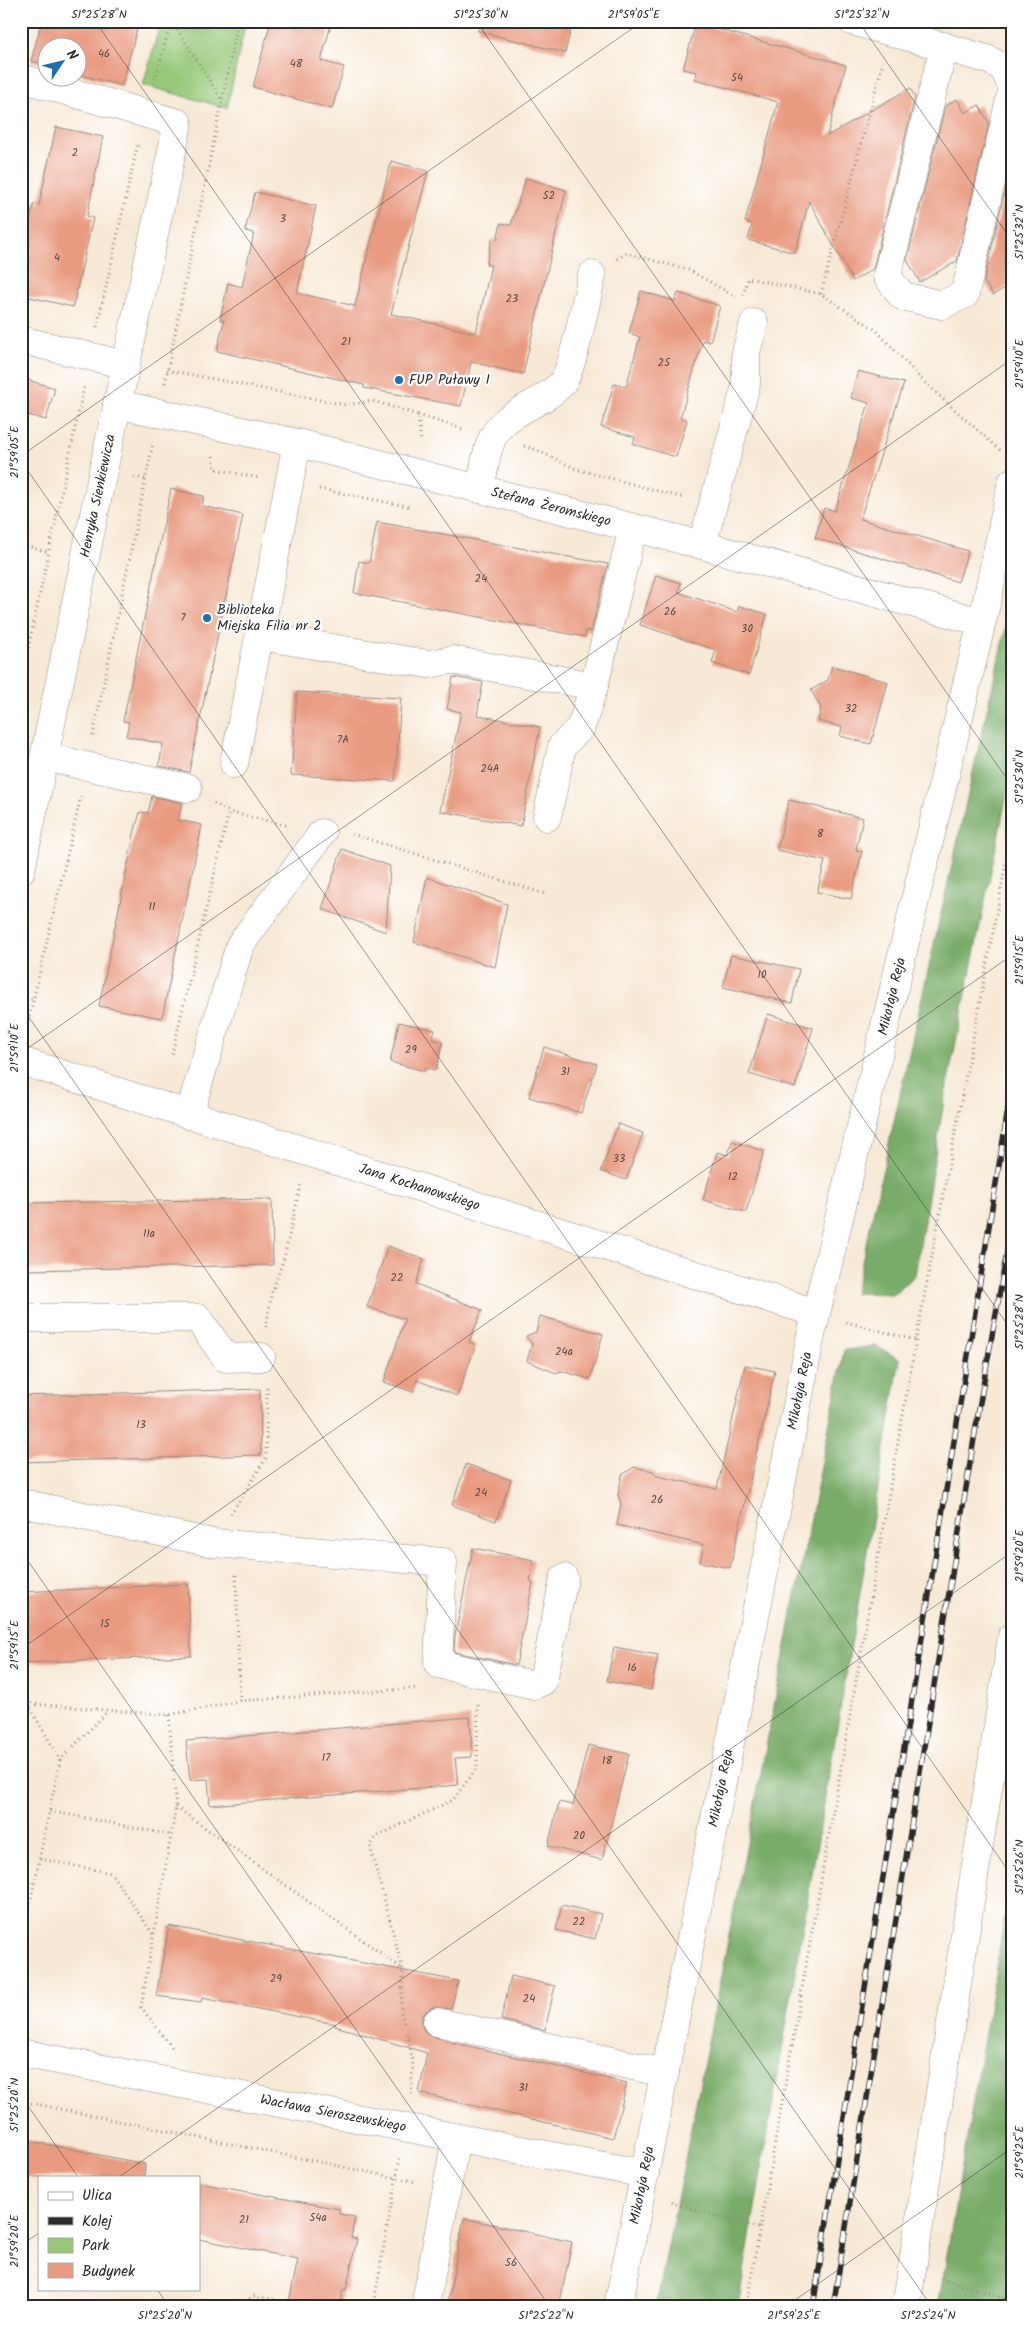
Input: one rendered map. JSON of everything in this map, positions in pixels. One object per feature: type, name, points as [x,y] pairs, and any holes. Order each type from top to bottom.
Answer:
[{"type":"street","points":[[852,21],[986,59],[1004,68],[1012,87]]},
{"type":"street","points":[[944,46],[887,276],[902,296],[942,305],[965,294],[1012,91]]},
{"type":"street","points":[[21,78],[145,114]]},
{"type":"street","name":"Henryka Sienkiewicza","points":[[21,870],[117,404],[178,123],[145,114]]},
{"type":"street","points":[[480,489],[492,438],[498,428],[512,416],[547,396],[563,382],[570,366],[592,276]]},
{"type":"street","points":[[702,545],[746,385],[746,352],[754,323]]},
{"type":"street","points":[[21,340],[126,365]]},
{"type":"street","name":"Stefana Żeromskiego","points":[[117,404],[297,443],[423,474],[702,545],[981,622]]},
{"type":"street","points":[[234,764],[297,443]]},
{"type":"street","name":"Mikołaja Reja","points":[[618,2307],[816,1313],[981,622],[1012,482]]},
{"type":"street","points":[[548,817],[562,746],[581,727],[594,686],[634,528]]},
{"type":"street","points":[[260,636],[428,664],[452,660],[594,686]]},
{"type":"street","points":[[44,757],[188,788]]},
{"type":"street","points":[[189,1115],[240,945],[322,833]]},
{"type":"street","name":"Jana Kochanowskiego","points":[[23,1050],[189,1115],[816,1313]]},
{"type":"street","points":[[21,1318],[198,1318],[226,1358],[261,1357]]},
{"type":"street","points":[[21,1503],[213,1542],[443,1562],[438,1664],[534,1685],[543,1681],[564,1578]]},
{"type":"street","points":[[906,2307],[1012,1637]]},
{"type":"street","points":[[437,2022],[665,2072]]},
{"type":"street","name":"Wacława Sieroszewskiego","points":[[21,2053],[456,2139],[645,2174]]},
{"type":"street","points":[[425,2307],[456,2139]]},
{"type":"path","points":[[171,21],[222,99]]},
{"type":"path","points":[[21,682],[145,114],[171,21]]},
{"type":"path","points":[[23,1050],[32,999],[87,766],[238,21]]},
{"type":"path","points":[[997,21],[1012,25]]},
{"type":"path","points":[[821,294],[891,32]]},
{"type":"path","points":[[592,276],[626,253],[689,270],[741,300],[748,278],[821,294],[876,330],[925,383],[1004,454]]},
{"type":"path","points":[[168,370],[346,405],[373,401],[418,415],[423,474]]},
{"type":"path","points":[[21,545],[49,552]]},
{"type":"path","points":[[174,1047],[229,812],[322,833],[350,833],[545,894]]},
{"type":"path","points":[[746,2307],[916,1340],[1012,831]]},
{"type":"path","points":[[21,996],[32,999]]},
{"type":"path","points":[[816,1313],[916,1340]]},
{"type":"path","points":[[235,1545],[240,1701]]},
{"type":"path","points":[[21,1703],[169,1715],[240,1701],[422,1688]]},
{"type":"path","points":[[373,2307],[396,2178],[411,2108],[413,2062],[401,2012],[403,1970],[370,1846],[377,1836],[453,1800],[477,1768],[478,1699]]},
{"type":"path","points":[[28,1704],[60,1760]]},
{"type":"path","points":[[21,1948],[60,1760],[108,1711]]},
{"type":"path","points":[[169,1715],[176,1807],[141,2007],[179,2057]]},
{"type":"path","points":[[176,1807],[403,1970]]},
{"type":"path","points":[[50,1811],[171,1835]]},
{"type":"path","points":[[40,1859],[111,1873],[153,1934]]},
{"type":"path","points":[[21,2101],[447,2189]]},
{"type":"path","points":[[645,2174],[675,2204],[759,2228]]},
{"type":"path","points":[[911,2271],[1012,2300]]},
{"type":"path","points":[[237,2307],[253,2296],[289,2302]]},
{"type":"green space","points":[[161,21],[246,21],[227,108],[143,85]]},
{"type":"green space","points":[[1012,600],[1012,770],[945,1095],[915,1275],[894,1294],[855,1293]]},
{"type":"green space","points":[[876,1346],[900,1359],[738,2307],[656,2307],[844,1350]]},
{"type":"green space","points":[[1012,1875],[1012,2307],[938,2307]]},
{"type":"building","points":[[42,21],[139,21],[122,86],[88,77],[88,38],[38,38],[38,63],[31,61]]},
{"type":"building","points":[[271,21],[332,21],[321,61],[344,67],[332,109],[253,87]]},
{"type":"building","points":[[479,21],[573,21],[565,53],[478,31]]},
{"type":"building","points":[[696,23],[846,65],[827,136],[910,88],[915,97],[873,269],[853,281],[809,201],[795,253],[748,240],[752,224],[745,222],[778,102],[695,79],[697,72],[683,69]]},
{"type":"building","points":[[957,99],[965,113],[979,105],[989,123],[957,261],[920,282],[907,260],[945,106]]},
{"type":"building","points":[[56,127],[103,137],[87,216],[93,218],[73,307],[21,295],[21,261],[34,204],[39,205]]},
{"type":"building","points":[[391,161],[428,171],[391,314],[476,333],[491,265],[486,265],[492,239],[497,240],[501,223],[511,225],[526,178],[566,190],[523,374],[471,362],[461,406],[364,388],[364,385],[217,351],[224,320],[220,320],[228,283],[242,287],[254,233],[245,231],[255,192],[316,206],[297,293],[355,306]]},
{"type":"building","points":[[1011,164],[1012,284],[993,295],[984,281]]},
{"type":"building","points":[[641,291],[675,301],[678,293],[720,306],[710,342],[703,340],[680,418],[687,420],[676,457],[633,444],[635,437],[601,427],[614,384],[626,387],[640,337],[629,333]]},
{"type":"building","points":[[858,371],[904,383],[860,519],[968,551],[958,582],[815,538],[824,508],[835,511],[869,403],[851,398]]},
{"type":"building","points":[[21,378],[55,388],[46,420],[21,413]]},
{"type":"building","points":[[171,489],[204,496],[202,506],[243,515],[189,772],[159,766],[163,744],[126,736],[129,722],[123,721]]},
{"type":"building","points":[[377,522],[608,564],[591,632],[586,630],[585,637],[354,593],[359,561],[369,563]]},
{"type":"building","points":[[656,575],[681,583],[678,592],[737,612],[739,606],[767,614],[749,675],[712,663],[716,650],[640,625]]},
{"type":"building","points":[[832,666],[888,682],[871,744],[840,736],[842,727],[818,721],[821,708],[811,690],[828,680]]},
{"type":"building","points":[[453,677],[483,682],[477,715],[540,727],[521,826],[440,811],[461,712],[447,709]]},
{"type":"building","points":[[297,692],[401,698],[395,781],[291,775]]},
{"type":"building","points":[[152,796],[182,803],[178,820],[202,825],[162,1018],[99,1006],[134,834],[140,812],[148,813]]},
{"type":"building","points":[[789,800],[863,818],[856,850],[862,851],[851,899],[817,892],[825,861],[777,850]]},
{"type":"building","points":[[342,849],[390,866],[386,932],[322,909]]},
{"type":"building","points":[[427,877],[507,904],[495,967],[414,942]]},
{"type":"building","points":[[731,955],[799,969],[792,1003],[723,987]]},
{"type":"building","points":[[768,1014],[813,1028],[795,1088],[749,1074]]},
{"type":"building","points":[[399,1022],[435,1030],[432,1039],[443,1042],[436,1070],[425,1068],[425,1071],[390,1062]]},
{"type":"building","points":[[544,1047],[597,1064],[581,1113],[529,1097]]},
{"type":"building","points":[[618,1124],[643,1133],[626,1180],[601,1171]]},
{"type":"building","points":[[732,1141],[764,1151],[746,1212],[703,1200],[717,1152],[728,1155]]},
{"type":"building","points":[[272,1199],[273,1265],[26,1270],[25,1203]]},
{"type":"building","points":[[388,1246],[424,1259],[416,1284],[482,1310],[469,1342],[476,1345],[457,1396],[417,1380],[413,1392],[384,1382],[405,1319],[367,1307]]},
{"type":"building","points":[[540,1316],[603,1334],[590,1379],[561,1371],[556,1373],[527,1361],[532,1344],[526,1336],[536,1332]]},
{"type":"building","points":[[745,1365],[775,1371],[730,1568],[700,1562],[704,1545],[617,1525],[621,1504],[618,1495],[622,1475],[634,1467],[653,1471],[657,1476],[717,1489]]},
{"type":"building","points":[[260,1389],[261,1455],[21,1462],[21,1396]]},
{"type":"building","points":[[466,1464],[511,1480],[496,1521],[452,1505]]},
{"type":"building","points":[[473,1548],[534,1560],[530,1581],[533,1582],[516,1665],[454,1652],[455,1635]]},
{"type":"building","points":[[188,1584],[191,1656],[21,1663],[21,1592]]},
{"type":"building","points":[[614,1647],[658,1655],[651,1690],[607,1681]]},
{"type":"building","points":[[470,1717],[472,1757],[455,1758],[458,1785],[210,1805],[208,1779],[190,1780],[186,1741]]},
{"type":"building","points":[[588,1745],[629,1754],[602,1860],[548,1846],[559,1802],[573,1805]]},
{"type":"building","points":[[562,1905],[601,1914],[595,1939],[556,1930]]},
{"type":"building","points":[[169,1926],[458,1981],[451,2009],[433,2007],[425,2012],[422,2026],[426,2033],[443,2040],[627,2083],[613,2138],[419,2093],[427,2053],[335,2026],[336,2024],[202,1998],[201,2002],[156,1996]]},
{"type":"building","points":[[511,1976],[555,1986],[545,2030],[501,2020]]},
{"type":"building","points":[[21,2139],[145,2164],[144,2176],[21,2177]]},
{"type":"building","points":[[200,2183],[340,2209],[339,2214],[355,2217],[351,2238],[357,2239],[346,2290],[343,2289],[340,2307],[288,2307],[298,2259],[200,2239]]},
{"type":"building","points":[[464,2218],[572,2242],[559,2307],[447,2307]]},
{"type":"railway","points":[[813,2307],[1012,1085]]},
{"type":"railway","points":[[833,2307],[979,1408],[1012,1224]]},
{"type":"place","name":"FUP Puławy 1","points":[[399,380]]},
{"type":"place","name":"Biblioteka Miejska Filia nr 2","points":[[207,618]]}]
